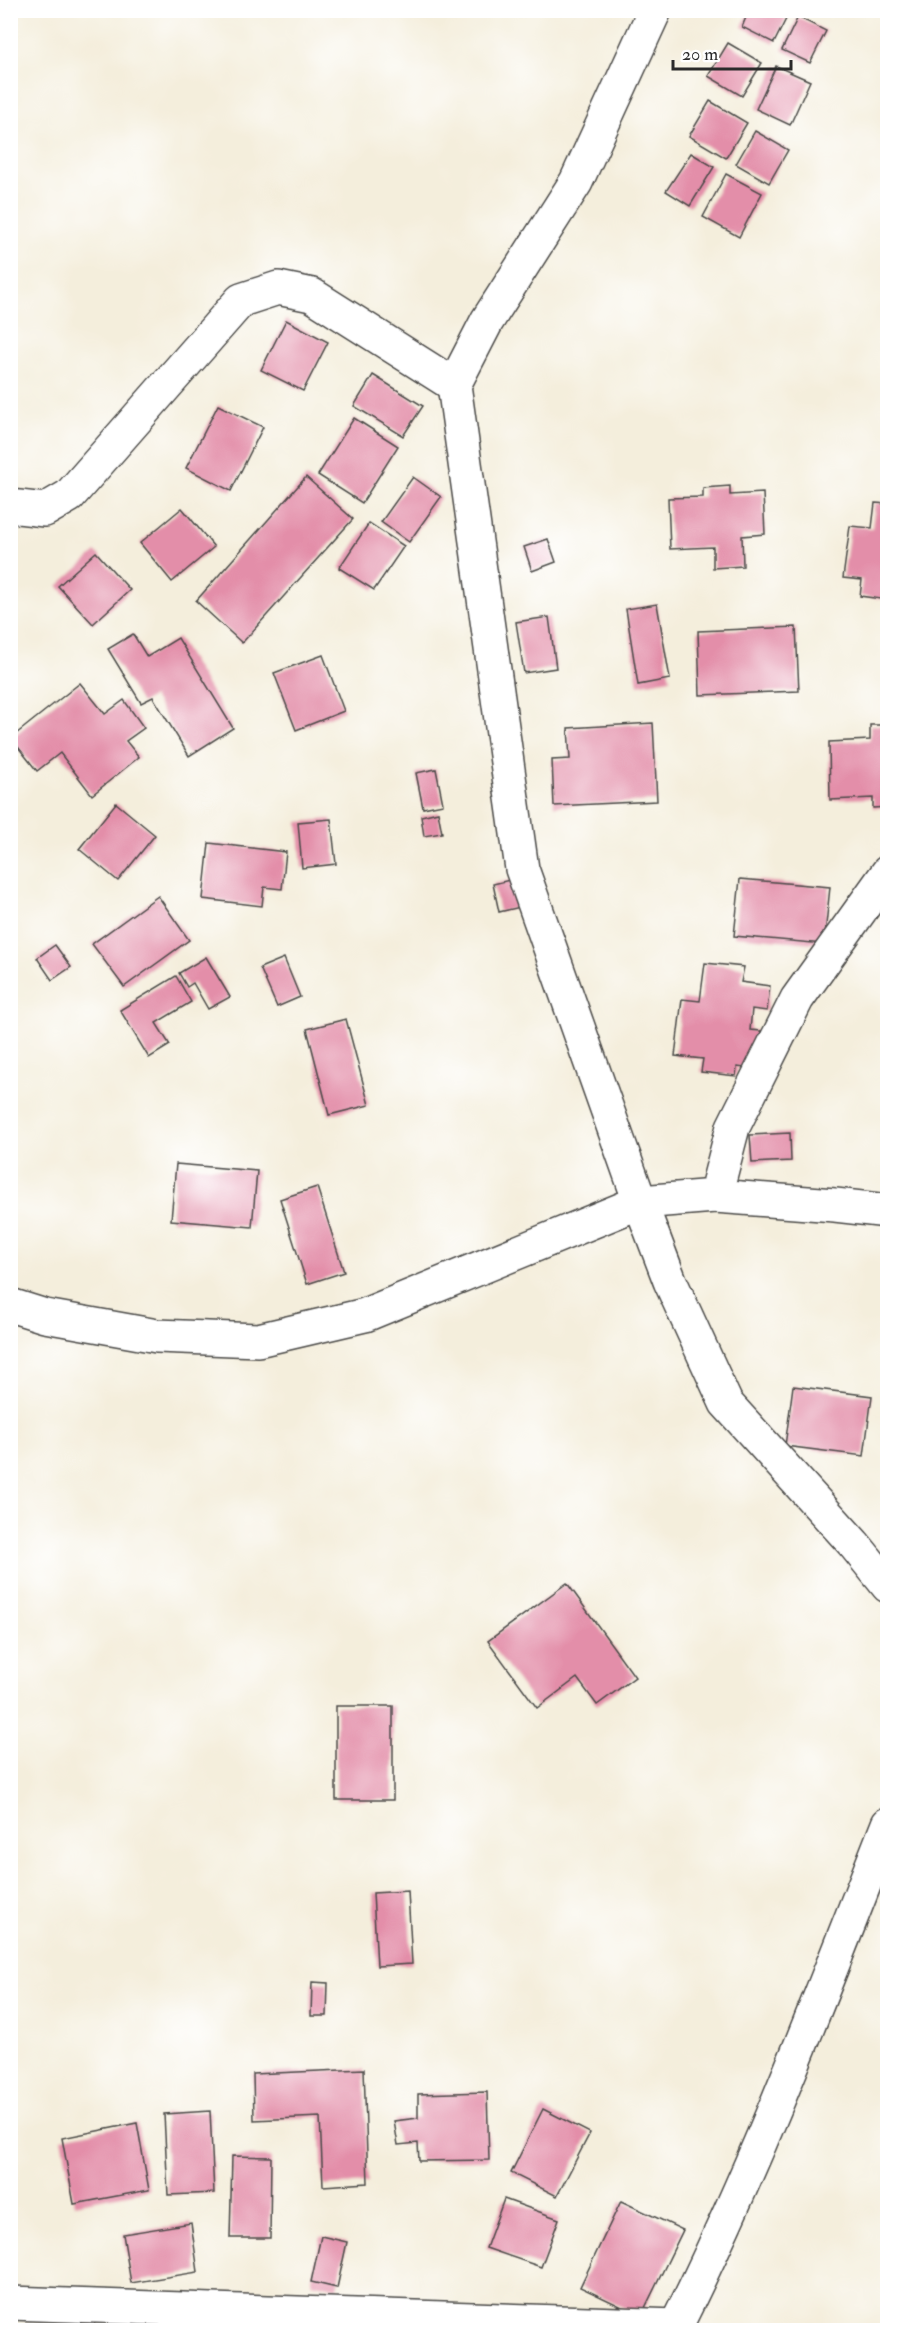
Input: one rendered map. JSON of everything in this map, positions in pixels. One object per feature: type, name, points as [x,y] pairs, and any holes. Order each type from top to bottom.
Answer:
[{"type":"street","points":[[655,10],[576,182],[487,321],[454,385],[522,869],[670,1281],[726,1403],[854,1544],[888,1586]]},
{"type":"street","points":[[10,506],[45,510],[69,496],[241,300],[278,288],[312,294],[454,385]]},
{"type":"street","points":[[715,1196],[733,1127],[797,999],[888,872]]},
{"type":"street","points":[[10,1305],[45,1316],[157,1336],[258,1340],[365,1315],[640,1202],[715,1196],[888,1211]]},
{"type":"street","points":[[10,2303],[676,2328],[715,2250],[832,1967],[888,1824]]},
{"type":"building","points":[[749,10],[790,11],[774,43],[742,27]]},
{"type":"building","points":[[798,17],[826,31],[810,63],[782,50]]},
{"type":"building","points":[[728,43],[762,63],[742,96],[708,76]]},
{"type":"building","points":[[776,66],[810,81],[790,125],[756,109]]},
{"type":"building","points":[[710,101],[747,123],[726,158],[689,136]]},
{"type":"building","points":[[755,131],[788,150],[769,183],[736,164]]},
{"type":"building","points":[[691,153],[714,167],[690,206],[666,191]]},
{"type":"building","points":[[726,174],[762,193],[739,237],[703,217]]},
{"type":"building","points":[[286,320],[328,342],[303,391],[261,370]]},
{"type":"building","points":[[373,375],[423,406],[403,436],[354,406]]},
{"type":"building","points":[[218,405],[263,427],[231,491],[186,468]]},
{"type":"building","points":[[354,418],[398,446],[362,503],[318,475]]},
{"type":"building","points":[[306,477],[353,519],[242,643],[196,601]]},
{"type":"building","points":[[413,477],[441,497],[409,542],[381,522]]},
{"type":"building","points":[[730,486],[730,495],[763,493],[765,534],[742,536],[743,566],[713,568],[713,547],[670,549],[668,498],[703,497],[703,488]]},
{"type":"building","points":[[875,503],[888,504],[888,600],[860,596],[862,580],[843,578],[850,526],[872,528]]},
{"type":"building","points":[[182,508],[214,547],[172,582],[140,543]]},
{"type":"building","points":[[369,523],[404,546],[374,590],[339,568]]},
{"type":"building","points":[[548,539],[556,562],[532,571],[524,547]]},
{"type":"building","points":[[96,552],[130,590],[93,624],[58,586]]},
{"type":"building","points":[[657,604],[670,679],[638,685],[626,609]]},
{"type":"building","points":[[549,617],[556,668],[524,673],[516,622]]},
{"type":"building","points":[[796,627],[799,691],[700,695],[698,631]]},
{"type":"building","points":[[133,634],[147,657],[178,638],[233,728],[189,756],[153,697],[141,703],[108,649]]},
{"type":"building","points":[[323,655],[344,711],[296,730],[274,673]]},
{"type":"building","points":[[80,683],[105,714],[124,700],[144,728],[126,741],[139,757],[92,795],[60,753],[37,771],[11,738]]},
{"type":"building","points":[[653,723],[657,801],[554,806],[552,760],[570,759],[568,728]]},
{"type":"building","points":[[870,725],[888,725],[888,807],[873,808],[873,798],[830,800],[829,742],[870,740]]},
{"type":"building","points":[[436,769],[443,804],[423,808],[416,773]]},
{"type":"building","points":[[116,803],[155,835],[118,881],[79,849]]},
{"type":"building","points":[[438,812],[442,833],[424,836],[421,816]]},
{"type":"building","points":[[331,819],[336,864],[302,868],[298,822]]},
{"type":"building","points":[[209,843],[286,852],[282,889],[264,887],[262,906],[203,899]]},
{"type":"building","points":[[518,878],[525,906],[499,912],[493,884]]},
{"type":"building","points":[[740,879],[830,887],[824,944],[734,936]]},
{"type":"building","points":[[158,896],[189,940],[124,987],[92,944]]},
{"type":"building","points":[[55,945],[71,967],[52,980],[37,958]]},
{"type":"building","points":[[206,957],[230,997],[208,1009],[193,983],[187,987],[179,973]]},
{"type":"building","points":[[284,958],[300,997],[277,1007],[260,968]]},
{"type":"building","points":[[705,963],[744,967],[741,982],[770,986],[767,1011],[752,1009],[750,1030],[761,1031],[756,1069],[737,1067],[736,1076],[701,1072],[703,1059],[675,1056],[682,999],[700,1001]]},
{"type":"building","points":[[176,976],[191,1002],[156,1023],[170,1045],[149,1058],[120,1010]]},
{"type":"building","points":[[346,1019],[369,1105],[329,1115],[307,1029]]},
{"type":"building","points":[[790,1133],[791,1161],[752,1163],[750,1135]]},
{"type":"building","points":[[176,1164],[257,1171],[252,1227],[171,1220]]},
{"type":"building","points":[[317,1187],[344,1272],[307,1284],[280,1199]]},
{"type":"building","points":[[793,1386],[872,1396],[864,1456],[785,1446]]},
{"type":"building","points":[[567,1583],[635,1677],[597,1705],[577,1678],[537,1708],[488,1641]]},
{"type":"building","points":[[336,1706],[393,1706],[393,1800],[336,1800]]},
{"type":"building","points":[[408,1891],[412,1964],[377,1966],[373,1893]]},
{"type":"building","points":[[312,1982],[328,1983],[327,2016],[311,2016]]},
{"type":"building","points":[[364,2069],[368,2183],[323,2186],[320,2117],[254,2120],[253,2074]]},
{"type":"building","points":[[487,2092],[489,2160],[419,2161],[418,2143],[398,2145],[394,2121],[418,2118],[418,2094]]},
{"type":"building","points":[[543,2109],[590,2133],[557,2196],[511,2173]]},
{"type":"building","points":[[210,2111],[214,2193],[168,2195],[164,2114]]},
{"type":"building","points":[[137,2123],[149,2190],[74,2204],[62,2138]]},
{"type":"building","points":[[232,2156],[271,2157],[270,2238],[230,2238]]},
{"type":"building","points":[[504,2199],[559,2219],[541,2267],[486,2248]]},
{"type":"building","points":[[621,2201],[683,2230],[641,2316],[580,2287]]},
{"type":"building","points":[[191,2223],[198,2272],[131,2283],[123,2234]]},
{"type":"building","points":[[321,2236],[347,2242],[337,2288],[311,2282]]},
{"type":"building","points":[[328,2325],[327,2330],[281,2330],[281,2326]]}]
